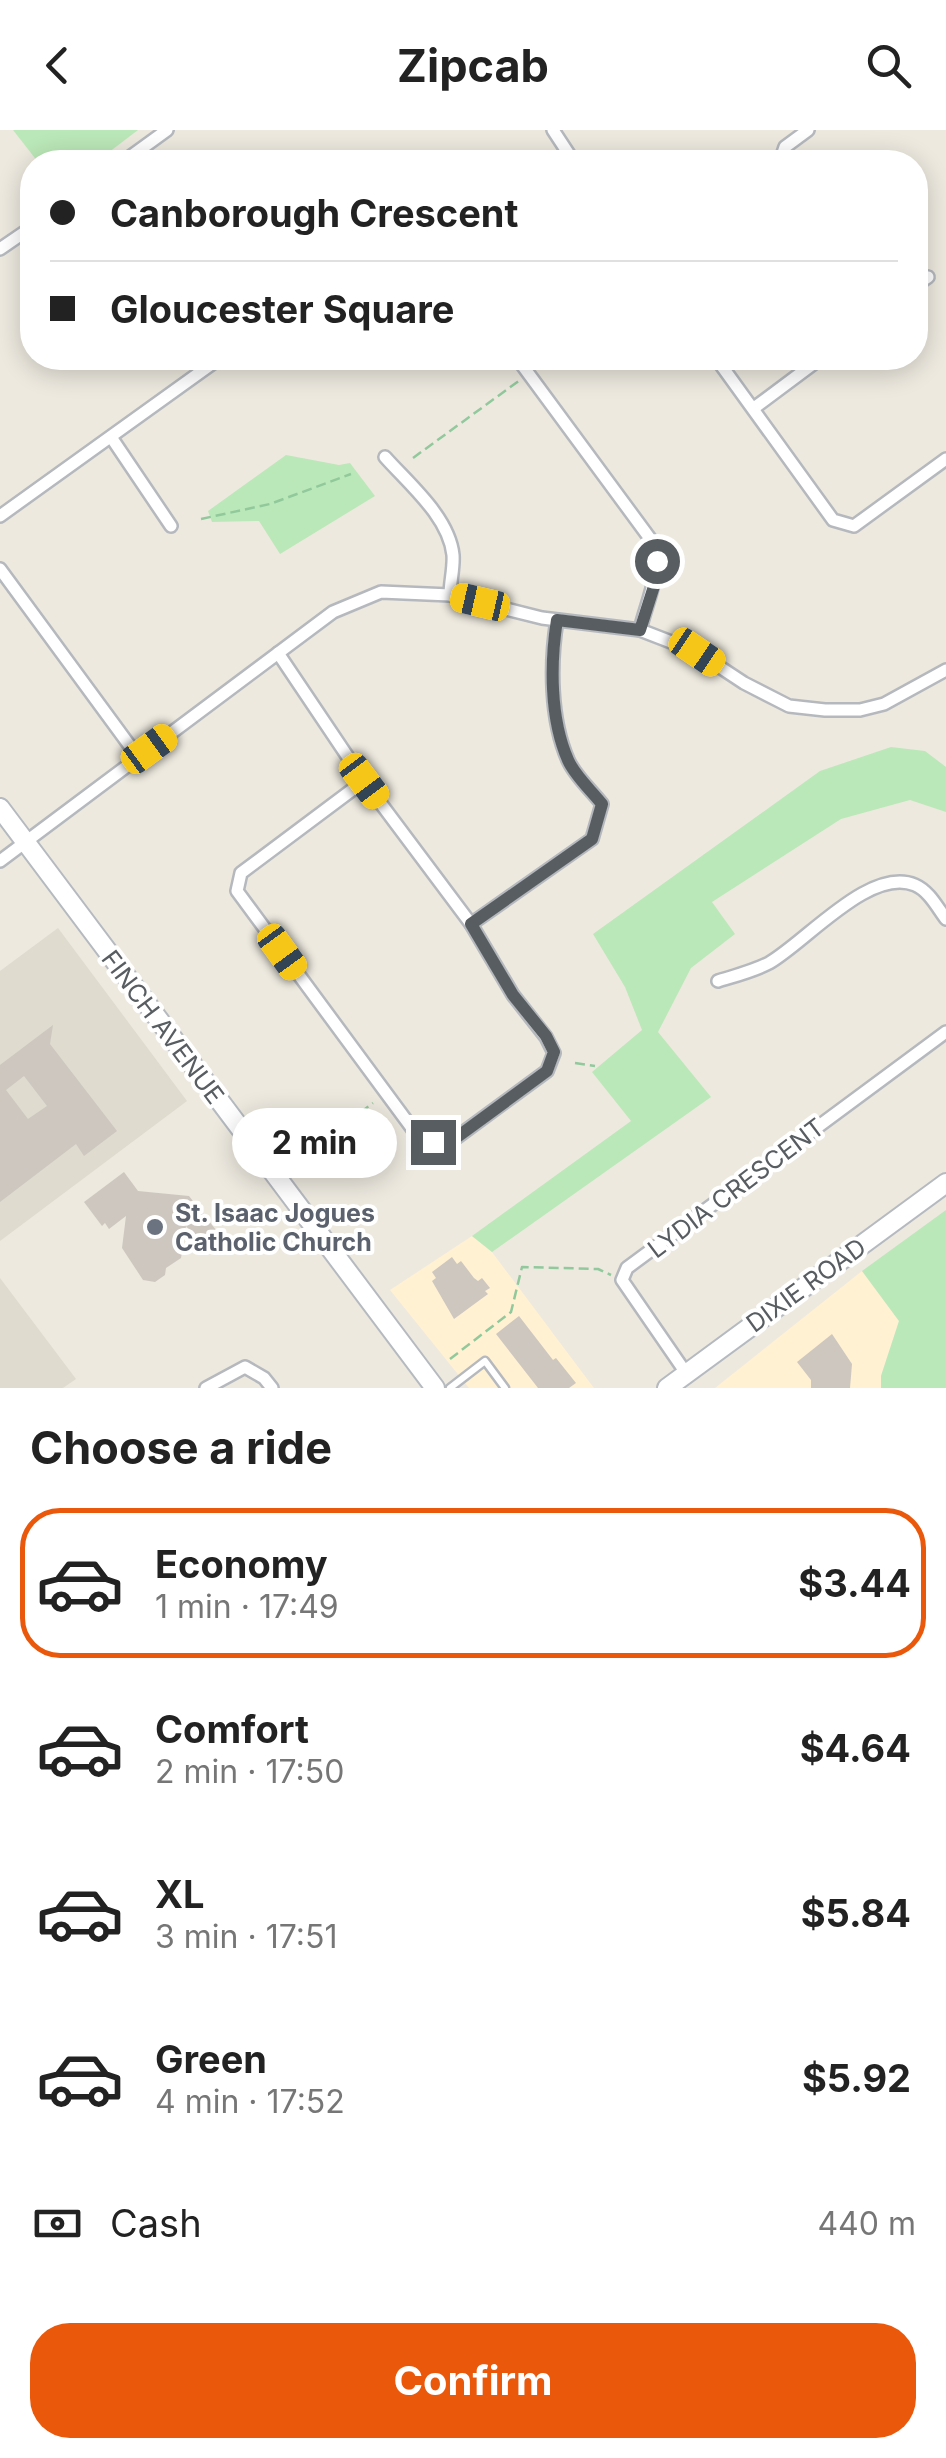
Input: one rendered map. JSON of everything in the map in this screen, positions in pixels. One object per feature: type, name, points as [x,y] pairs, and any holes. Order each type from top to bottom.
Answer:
[{"type":"main road","name":"FINCH AVENUE","points":[[0,808],[436,1388]]},
{"type":"main road","name":"DIXIE ROAD","points":[[667,1388],[946,1182]]},
{"type":"street","points":[[140,150],[167,130]]},
{"type":"street","points":[[784,150],[808,130]]},
{"type":"street","points":[[0,516],[203,370]]},
{"type":"street","points":[[527,370],[654,544],[655,583],[640,630]]},
{"type":"street","points":[[725,370],[833,520],[854,526],[946,459]]},
{"type":"street","points":[[754,408],[805,370]]},
{"type":"street","points":[[112,436],[171,526]]},
{"type":"street","points":[[385,457],[448,536],[453,558],[450,595]]},
{"type":"street","points":[[0,569],[138,757]]},
{"type":"street","points":[[0,861],[333,612],[381,592],[450,595],[557,620],[640,630],[697,652],[744,684],[790,706],[860,710],[884,704],[946,670]]},
{"type":"street","points":[[471,924],[592,839],[602,804],[569,763],[557,726],[557,620]]},
{"type":"street","points":[[278,653],[364,781],[471,924],[513,995],[554,1052],[547,1071],[449,1143],[417,1136],[237,891],[241,873],[364,781]]},
{"type":"street","points":[[718,981],[768,964],[863,893],[892,881],[914,884],[926,892],[946,919]]},
{"type":"street","name":"LYDIA CRESCENT","points":[[622,1280],[628,1268],[946,1032]]},
{"type":"street","points":[[622,1280],[686,1373]]},
{"type":"street","points":[[206,1388],[245,1366],[272,1388]]},
{"type":"lane","points":[[450,1388],[485,1361],[505,1388]]},
{"type":"path","points":[[413,458],[529,373]]},
{"type":"path","points":[[202,520],[270,504],[351,474]]},
{"type":"path","points":[[575,1063],[595,1066]]},
{"type":"path","points":[[282,1183],[300,1158],[373,1103]]},
{"type":"path","points":[[450,1359],[511,1312],[522,1267],[598,1269],[622,1280]]},
{"type":"shaded area","points":[[58,928],[187,1101],[0,1241],[0,971]]},
{"type":"shaded area","points":[[472,1236],[492,1252],[594,1388],[469,1388],[390,1290]]},
{"type":"shaded area","points":[[862,1271],[899,1321],[881,1376],[881,1388],[715,1388]]},
{"type":"shaded area","points":[[0,1278],[76,1379],[63,1388],[0,1388]]},
{"type":"green space","points":[[13,130],[138,130],[112,150],[29,150]]},
{"type":"green space","points":[[286,455],[339,465],[350,463],[375,496],[280,554],[259,521],[212,522],[208,511]]},
{"type":"green space","points":[[891,747],[925,751],[946,767],[946,812],[910,800],[841,819],[712,902],[735,934],[691,968],[658,1032],[711,1097],[492,1252],[472,1236],[631,1121],[592,1072],[642,1030],[625,987],[593,934],[820,771]]},
{"type":"green space","points":[[946,1210],[946,1388],[881,1388],[881,1376],[899,1321],[862,1271]]},
{"type":"building","points":[[53,1025],[50,1044],[117,1131],[84,1156],[76,1144],[0,1202],[0,1065]],"holes":[[[24,1076],[47,1106],[28,1119],[6,1090]]]},
{"type":"building","name":"St. Isaac Jogues Catholic Church","points":[[124,1172],[138,1191],[189,1196],[216,1230],[199,1242],[186,1226],[181,1258],[155,1282],[143,1280],[122,1248],[126,1216],[109,1229],[105,1223],[102,1226],[84,1202]]},
{"type":"building","points":[[452,1257],[490,1288],[485,1291],[488,1294],[454,1319],[432,1281],[436,1278],[432,1272]]},
{"type":"building","points":[[519,1316],[576,1383],[569,1388],[538,1388],[496,1334]]},
{"type":"building","points":[[832,1334],[852,1364],[850,1388],[811,1388],[811,1380],[797,1362]]},
{"type":"place","name":"St. Isaac Jogues Catholic Church","points":[[155,1227]]},
{"type":"route","points":[[433,1142],[449,1143],[547,1071],[554,1052],[546,1036],[513,995],[471,924],[592,839],[602,804],[569,763],[557,726],[557,620],[640,630],[655,583],[657,561]]}]
